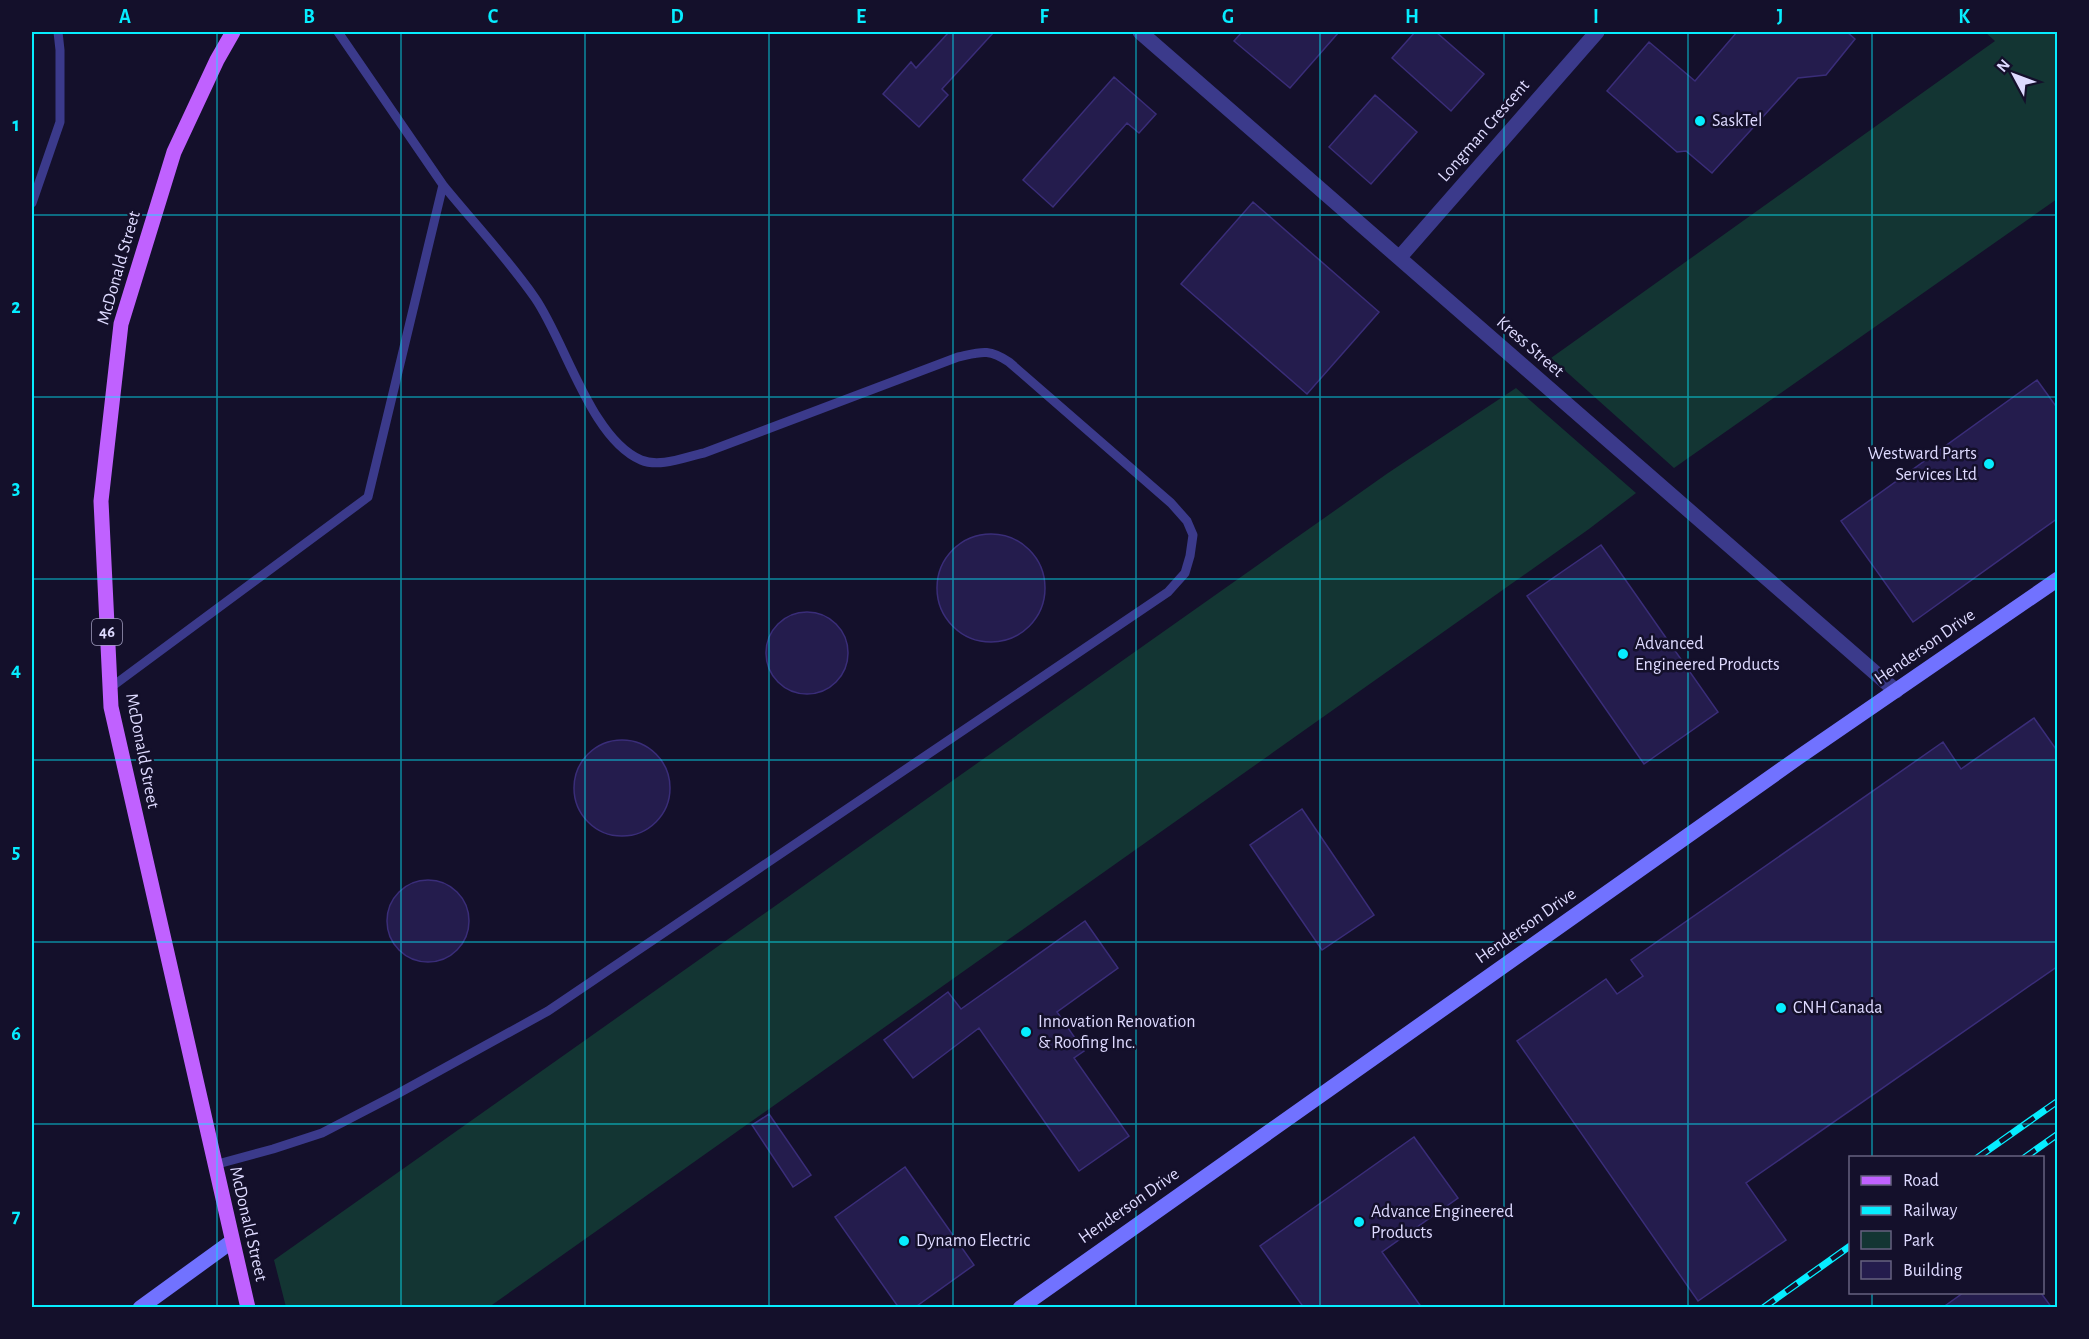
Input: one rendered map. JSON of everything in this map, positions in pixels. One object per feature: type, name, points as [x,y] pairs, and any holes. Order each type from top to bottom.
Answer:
[{"type":"main road","name":"McDonald Street","points":[[233,32],[217,60],[174,152],[122,324],[101,501],[111,707],[231,1242],[248,1308]]},
{"type":"street","name":"Kress Street","points":[[1140,32],[1896,691]]},
{"type":"street","name":"Longman Crescent","points":[[1400,257],[1597,32]]},
{"type":"street","name":"Henderson Drive","points":[[1020,1308],[2058,579]]},
{"type":"street","points":[[140,1308],[231,1242]]},
{"type":"lane","points":[[32,203],[60,122],[58,32]]},
{"type":"lane","points":[[214,1165],[273,1149],[322,1132],[399,1093],[548,1011],[1168,592],[1185,573],[1190,556],[1192,535],[1187,521],[1171,503],[996,353],[984,352],[958,357],[704,453],[661,463],[642,460],[621,446],[595,414],[536,300],[443,185],[338,32]]},
{"type":"lane","points":[[110,688],[368,497],[443,185]]},
{"type":"green space","points":[[1985,32],[2057,32],[2057,199],[1674,468],[1551,358],[1995,41]]},
{"type":"green space","points":[[1516,388],[1636,493],[1589,529],[489,1307],[286,1307],[274,1260],[1388,473]]},
{"type":"building","points":[[949,32],[994,32],[942,89],[948,95],[919,127],[883,94],[911,62],[916,68]]},
{"type":"building","points":[[1242,32],[1339,32],[1290,88],[1234,41]]},
{"type":"building","points":[[1415,32],[1436,32],[1484,74],[1451,111],[1392,58]]},
{"type":"building","name":"SaskTel","points":[[1737,32],[1847,32],[1855,39],[1826,75],[1798,78],[1712,173],[1686,151],[1677,152],[1607,91],[1649,42],[1695,81]]},
{"type":"building","points":[[1114,77],[1156,114],[1139,133],[1127,123],[1053,207],[1023,180]]},
{"type":"building","points":[[1375,95],[1417,132],[1371,184],[1329,147]]},
{"type":"building","points":[[1253,202],[1379,312],[1307,394],[1181,284]]},
{"type":"building","name":"Westward Parts Services Ltd","points":[[2037,380],[2058,409],[2058,518],[1913,622],[1841,521]]},
{"type":"building","points":[[991,534],[1012,538],[1029,550],[1041,567],[1045,588],[1041,609],[1029,626],[1012,638],[991,642],[970,638],[953,626],[941,609],[937,588],[941,567],[953,550],[970,538]]},
{"type":"building","name":"Advanced Engineered Products","points":[[1601,545],[1718,712],[1644,764],[1527,596]]},
{"type":"building","points":[[807,612],[823,615],[836,624],[845,637],[848,653],[845,669],[836,682],[823,691],[807,694],[791,691],[778,682],[769,669],[766,653],[769,637],[778,624],[791,615]]},
{"type":"building","name":"CNH Canada","points":[[2034,718],[2058,752],[2058,966],[1746,1183],[1786,1240],[1698,1301],[1517,1041],[1606,979],[1617,994],[1643,976],[1631,960],[1943,742],[1961,769]]},
{"type":"building","points":[[622,740],[640,744],[656,754],[666,770],[670,788],[666,806],[656,822],[640,832],[622,836],[604,832],[588,822],[578,806],[574,788],[578,770],[588,754],[604,744]]},
{"type":"building","points":[[1302,809],[1374,915],[1322,950],[1250,845]]},
{"type":"building","points":[[428,880],[444,883],[457,892],[466,905],[469,921],[466,937],[457,950],[444,959],[428,962],[412,959],[399,950],[390,937],[387,921],[390,905],[399,892],[412,883]]},
{"type":"building","name":"Innovation Renovation & Roofing Inc.","points":[[1085,921],[1118,968],[1057,1012],[1084,1051],[1074,1058],[1129,1136],[1079,1171],[979,1028],[913,1078],[884,1040],[948,992],[961,1009]]},
{"type":"building","points":[[769,1114],[811,1175],[793,1187],[752,1125]]},
{"type":"building","name":"Advance Engineered Products","points":[[1414,1137],[1458,1198],[1382,1252],[1422,1308],[1304,1308],[1260,1246]]},
{"type":"building","name":"Dynamo Electric","points":[[905,1167],[974,1265],[914,1308],[899,1308],[835,1217]]},
{"type":"building","points":[[1962,1294],[2042,1294],[2052,1308],[1942,1308]]},
{"type":"railway","points":[[1980,1156],[2058,1101]]},
{"type":"railway","points":[[2027,1156],[2058,1134]]},
{"type":"railway","points":[[1763,1308],[1849,1247]]},
{"type":"place","name":"SaskTel","points":[[1700,121]]},
{"type":"place","name":"Westward Parts Services Ltd","points":[[1989,464]]},
{"type":"place","name":"Advanced Engineered Products","points":[[1623,654]]},
{"type":"place","name":"CNH Canada","points":[[1781,1008]]},
{"type":"place","name":"Innovation Renovation & Roofing Inc.","points":[[1026,1032]]},
{"type":"place","name":"Advance Engineered Products","points":[[1359,1222]]},
{"type":"place","name":"Dynamo Electric","points":[[904,1241]]}]
